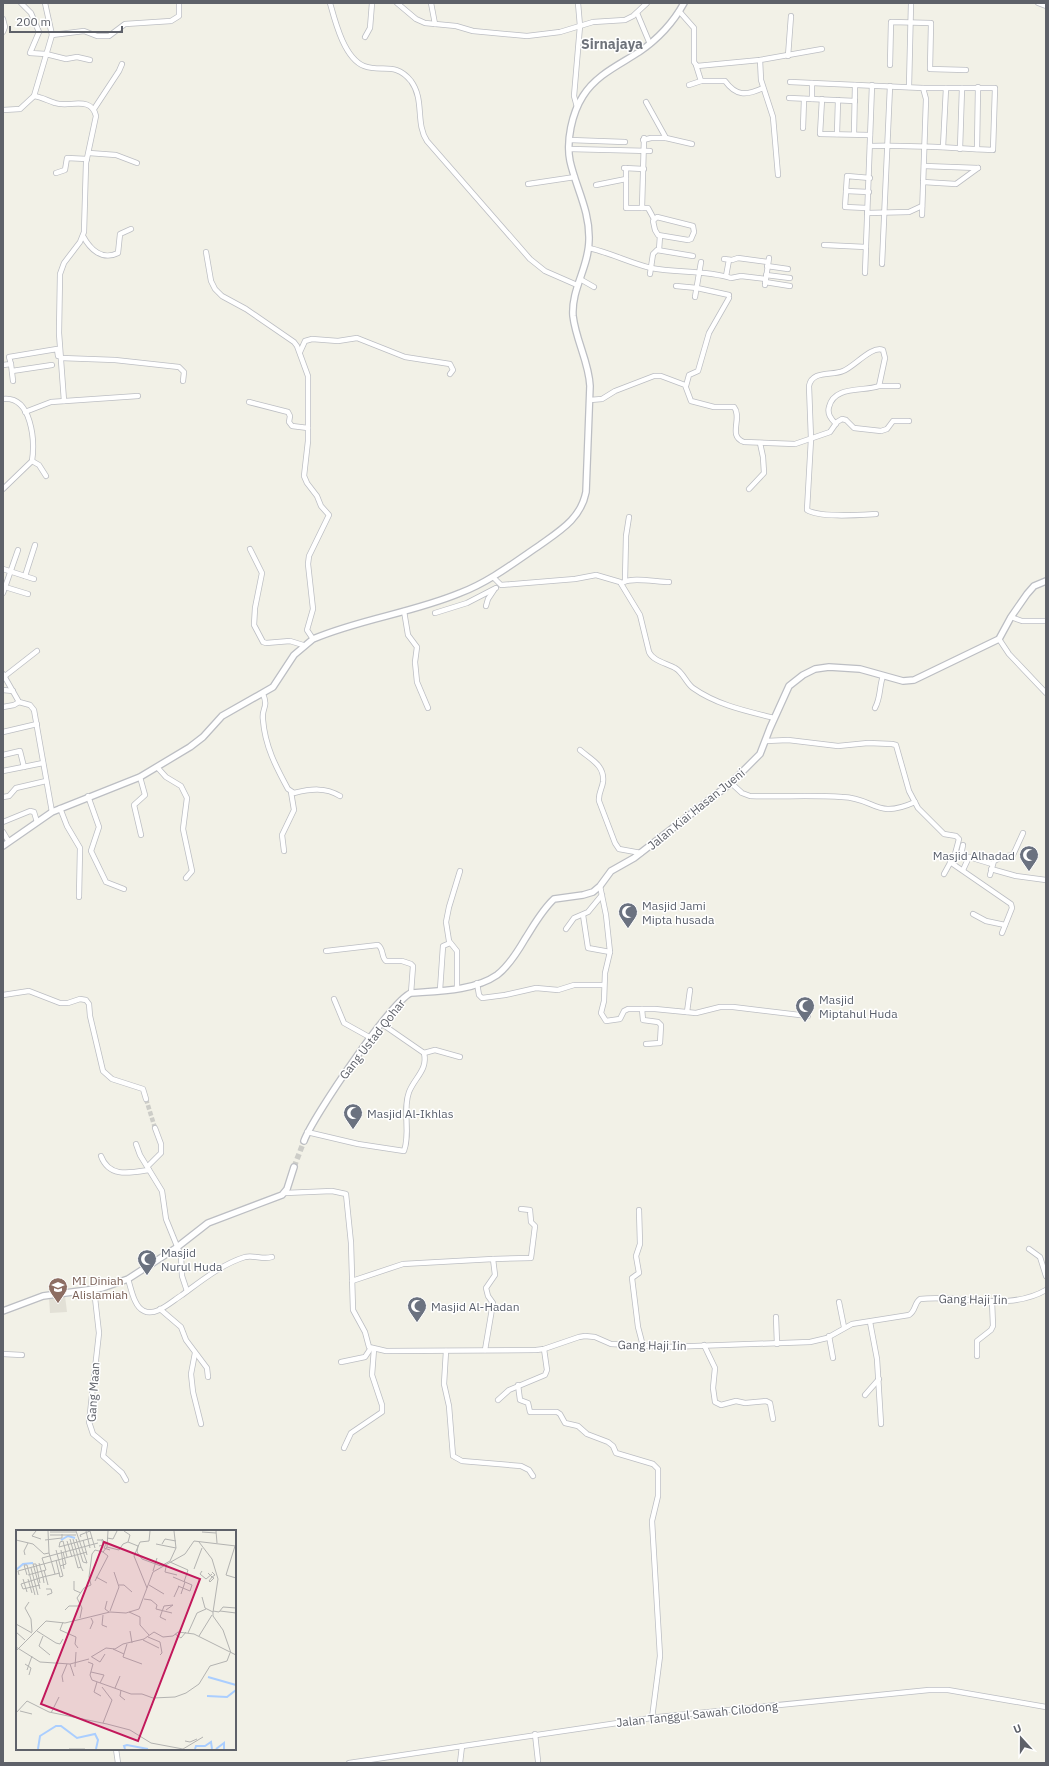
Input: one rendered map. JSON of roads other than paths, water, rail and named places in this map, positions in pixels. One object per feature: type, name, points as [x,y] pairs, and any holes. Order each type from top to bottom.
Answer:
[{"type":"street","points":[[21,3],[31,13],[39,32],[30,53],[46,54],[66,59],[77,58],[90,60]]},
{"type":"street","points":[[3,110],[20,109],[34,96],[47,46],[52,35],[45,3]]},
{"type":"street","points":[[52,35],[84,30],[97,36],[109,36],[125,24],[170,21],[179,16],[179,3]]},
{"type":"street","points":[[330,3],[337,28],[350,54],[357,62],[370,67],[393,68],[404,74],[412,83],[420,103],[422,132],[427,141],[530,259],[545,271],[577,285]]},
{"type":"street","points":[[365,37],[370,28],[372,3]]},
{"type":"street","points":[[397,3],[419,21],[456,26],[473,31],[527,36],[560,32],[593,22],[621,21],[631,18],[647,3]]},
{"type":"street","points":[[431,3],[435,24]]},
{"type":"street","points":[[577,107],[574,96],[580,26],[578,3]]},
{"type":"street","points":[[3,846],[52,812],[61,811],[88,796],[140,777],[158,767],[203,737],[222,716],[263,694],[275,685],[291,658],[303,645],[313,639],[366,621],[457,595],[492,577],[574,519],[583,505],[586,492],[590,400],[589,370],[573,317],[573,300],[589,248],[587,215],[575,177],[569,149],[577,107],[583,95],[597,79],[650,44],[664,32],[684,3]]},
{"type":"street","points":[[909,87],[911,3]]},
{"type":"street","points":[[1038,3],[1046,6]]},
{"type":"street","points":[[679,11],[694,28],[696,65],[701,81]]},
{"type":"street","points":[[637,13],[650,44]]},
{"type":"street","points":[[788,56],[791,16]]},
{"type":"street","points":[[3,19],[5,27],[3,32]]},
{"type":"street","points":[[890,65],[891,22],[931,23],[930,69],[966,70]]},
{"type":"street","points":[[696,65],[699,66],[760,60],[822,50]]},
{"type":"street","points":[[760,60],[763,88],[773,117],[778,174]]},
{"type":"street","points":[[64,401],[60,358],[60,274],[64,263],[83,236],[87,159],[96,120],[94,109],[122,64]]},
{"type":"street","points":[[689,85],[701,81],[725,82],[728,88],[740,93],[752,92],[763,88]]},
{"type":"street","points":[[790,82],[923,88],[995,88],[993,150],[960,149],[924,145],[870,146]]},
{"type":"street","points":[[812,83],[812,99]]},
{"type":"street","points":[[854,134],[855,85]]},
{"type":"street","points":[[865,273],[867,210],[870,178],[872,85]]},
{"type":"street","points":[[882,264],[890,86]]},
{"type":"street","points":[[977,149],[978,87]]},
{"type":"street","points":[[922,215],[926,99],[923,88]]},
{"type":"street","points":[[943,147],[946,88]]},
{"type":"street","points":[[960,149],[962,88]]},
{"type":"street","points":[[34,96],[59,104],[85,104],[94,109]]},
{"type":"street","points":[[789,98],[855,101]]},
{"type":"street","points":[[803,128],[804,99]]},
{"type":"street","points":[[822,99],[820,134],[870,135]]},
{"type":"street","points":[[837,134],[838,100]]},
{"type":"street","points":[[646,102],[666,138]]},
{"type":"street","points":[[642,208],[644,139],[666,138],[692,144]]},
{"type":"street","points":[[570,140],[625,141],[624,150]]},
{"type":"street","points":[[569,149],[650,151]]},
{"type":"street","points":[[89,153],[116,155],[136,163]]},
{"type":"street","points":[[56,173],[65,170],[67,158],[87,159]]},
{"type":"street","points":[[923,182],[956,184],[978,168],[924,166]]},
{"type":"street","points":[[644,169],[625,168],[626,208],[649,209],[654,219],[655,230],[660,236],[688,240],[691,239],[694,229],[693,226],[661,218],[654,219]]},
{"type":"street","points":[[870,178],[847,176],[845,207],[885,212],[909,212],[922,206]]},
{"type":"street","points":[[528,184],[575,177]]},
{"type":"street","points":[[596,185],[626,179]]},
{"type":"street","points":[[846,191],[869,192]]},
{"type":"street","points":[[83,236],[93,250],[101,255],[110,256],[118,253],[120,234],[131,229]]},
{"type":"street","points":[[659,250],[660,236]]},
{"type":"street","points":[[824,245],[866,247]]},
{"type":"street","points":[[589,248],[652,268],[766,280],[790,286]]},
{"type":"street","points":[[650,274],[653,254],[659,250],[693,256]]},
{"type":"street","points":[[206,252],[211,281],[218,293],[246,309],[294,342],[307,372],[308,428],[304,478],[329,515],[311,552],[308,564],[313,609],[307,630],[313,639]]},
{"type":"street","points":[[726,276],[726,259],[738,258],[768,262],[788,269]]},
{"type":"street","points":[[695,297],[701,262]]},
{"type":"street","points":[[766,280],[768,262]]},
{"type":"street","points":[[766,280],[790,278]]},
{"type":"street","points":[[580,279],[594,287]]},
{"type":"street","points":[[676,286],[696,288],[729,297],[709,333],[698,372],[689,375],[686,386],[691,401],[717,407],[734,407],[738,412],[735,432],[737,438],[744,442],[795,444],[830,432],[836,424],[845,419],[854,428],[881,431],[887,429],[893,421],[909,420]]},
{"type":"street","points":[[294,342],[305,342],[312,339],[338,341],[357,338],[405,357],[450,364],[453,370],[450,374]]},
{"type":"street","points":[[300,356],[300,348],[305,342]]},
{"type":"street","points":[[13,381],[9,357],[57,349],[60,358]]},
{"type":"street","points":[[876,514],[845,516],[813,513],[807,510],[811,439],[810,386],[812,378],[841,372],[864,356],[881,349],[885,355],[879,386]]},
{"type":"street","points":[[60,358],[115,360],[179,367],[184,372],[183,381]]},
{"type":"street","points":[[3,366],[10,364]]},
{"type":"street","points":[[12,371],[52,365]]},
{"type":"street","points":[[590,400],[602,399],[615,391],[654,376],[661,376],[686,386]]},
{"type":"street","points":[[836,424],[830,416],[828,410],[830,403],[835,396],[844,392],[879,386],[898,386]]},
{"type":"street","points":[[25,412],[43,404],[64,401],[138,396]]},
{"type":"street","points":[[3,399],[15,401],[25,412],[31,427],[32,461],[4,487]]},
{"type":"street","points":[[250,402],[288,412],[290,416],[289,422],[292,426],[308,428]]},
{"type":"street","points":[[749,489],[764,473],[760,443]]},
{"type":"street","points":[[32,461],[39,464],[46,476]]},
{"type":"street","points":[[629,517],[624,582],[642,618],[651,656],[677,669],[692,687],[716,700],[740,710],[774,718]]},
{"type":"street","points":[[25,576],[35,545]]},
{"type":"street","points":[[250,549],[262,573],[255,608],[254,625],[258,634],[266,643],[290,641],[303,645]]},
{"type":"street","points":[[3,593],[18,550]]},
{"type":"street","points":[[3,568],[34,579]]},
{"type":"street","points":[[435,613],[460,605],[501,585],[575,579],[596,575],[624,582],[635,579],[650,582],[669,582]]},
{"type":"street","points":[[492,577],[501,585]]},
{"type":"street","points":[[1046,581],[1032,588],[1010,617],[999,639],[1009,654],[1046,693]]},
{"type":"street","points":[[5,587],[28,594]]},
{"type":"street","points":[[486,606],[488,599],[496,588]]},
{"type":"street","points":[[404,611],[408,635],[417,647],[415,662],[417,682],[428,708]]},
{"type":"street","points":[[1010,617],[1022,621],[1046,621]]},
{"type":"street","name":"Jalan Kiai Hasan Jueni","points":[[634,858],[732,783],[760,754],[774,718],[791,684],[803,675],[815,669],[829,667],[860,669],[903,681],[914,680],[999,639]]},
{"type":"street","points":[[37,651],[4,675],[19,702],[32,707],[37,724],[52,812]]},
{"type":"street","points":[[875,708],[881,698],[879,688],[884,676]]},
{"type":"street","points":[[3,690],[13,691]]},
{"type":"street","points":[[263,694],[266,703],[262,716],[266,742],[271,756],[291,792],[294,810],[282,835],[284,851]]},
{"type":"street","points":[[3,707],[14,705],[19,702]]},
{"type":"street","points":[[3,732],[37,724]]},
{"type":"street","points":[[766,741],[788,740],[838,746],[868,743],[894,744],[898,748],[904,776],[915,802],[924,816],[944,834],[958,837],[962,845],[961,855]]},
{"type":"street","points":[[580,750],[598,764],[602,771],[603,783],[599,794],[599,801],[615,843],[619,849],[641,853]]},
{"type":"street","points":[[3,755],[20,751],[24,767]]},
{"type":"street","points":[[3,771],[43,763]]},
{"type":"street","points":[[158,767],[166,777],[181,786],[187,798],[183,829],[192,871],[186,878]]},
{"type":"street","points":[[140,777],[145,795],[134,805],[141,835]]},
{"type":"street","points":[[3,797],[9,796],[16,788],[46,781]]},
{"type":"street","points":[[732,783],[742,793],[750,796],[849,797],[877,808],[888,810],[915,802]]},
{"type":"street","points":[[291,792],[326,790],[340,796]]},
{"type":"street","points":[[88,796],[99,827],[91,851],[106,882],[124,888]]},
{"type":"street","points":[[3,822],[30,811],[34,812],[37,822]]},
{"type":"street","points":[[61,811],[80,848],[79,897]]},
{"type":"street","points":[[3,832],[9,842]]},
{"type":"street","points":[[990,875],[992,866],[1002,857],[1013,855],[1023,832]]},
{"type":"street","points":[[944,874],[950,862],[962,845]]},
{"type":"street","points":[[963,870],[969,857],[1016,876],[1046,880]]},
{"type":"street","name":"Gang Ustad Qohar","points":[[304,1141],[307,1132],[325,1100],[399,1002],[411,993],[458,988],[477,984],[494,977],[501,971],[554,899],[588,894],[600,886],[611,871],[634,858]]},
{"type":"street","points":[[950,862],[998,896],[1010,902],[1012,908],[1002,933]]},
{"type":"street","points":[[458,988],[457,951],[450,943],[446,928],[447,916],[460,871]]},
{"type":"street","points":[[600,886],[610,952],[605,973],[601,1013],[605,1020],[610,1022],[620,1019],[626,1009],[701,1012],[720,1007],[733,1007],[808,1016]]},
{"type":"street","points":[[566,929],[574,918],[583,916],[592,908],[602,895]]},
{"type":"street","points":[[972,914],[986,921],[1005,924]]},
{"type":"street","points":[[583,916],[588,948],[610,952]]},
{"type":"street","points":[[440,990],[443,946],[450,943]]},
{"type":"street","points":[[326,951],[378,945],[382,949],[383,957],[386,961],[402,961],[413,966],[411,993]]},
{"type":"street","points":[[477,984],[479,995],[482,998],[536,988],[558,990],[574,985],[604,986]]},
{"type":"street","points":[[686,1012],[690,990]]},
{"type":"street","points":[[3,995],[29,991],[60,1003],[68,1003],[80,999],[87,1001],[103,1071],[112,1079],[142,1089],[146,1099]]},
{"type":"street","points":[[334,1000],[344,1023],[371,1038]]},
{"type":"street","points":[[642,1009],[643,1020],[658,1022],[661,1026],[660,1043],[646,1044]]},
{"type":"street","points":[[307,1132],[358,1144],[404,1151],[408,1134],[406,1109],[409,1093],[415,1080],[424,1070],[426,1060],[424,1053],[382,1024]]},
{"type":"street","points":[[424,1053],[435,1050],[460,1057]]},
{"type":"street","points":[[101,1156],[105,1164],[116,1172],[131,1173],[148,1168],[161,1153],[161,1144],[155,1128]]},
{"type":"street","points":[[136,1144],[140,1155],[162,1191],[166,1219],[180,1256],[182,1276],[187,1291]]},
{"type":"street","points":[[285,1193],[294,1167]]},
{"type":"street","points":[[3,1312],[43,1296],[94,1289],[128,1279],[176,1248],[208,1223],[271,1201],[285,1193],[332,1191],[346,1194],[353,1310],[373,1349],[372,1375],[382,1405],[382,1412],[351,1433],[344,1448]]},
{"type":"street","points":[[352,1282],[403,1264],[531,1258],[535,1226],[531,1222],[530,1210],[521,1209]]},
{"type":"street","points":[[639,1210],[640,1244],[636,1256],[638,1273],[632,1278],[637,1320],[643,1346]]},
{"type":"street","points":[[1029,1249],[1040,1257],[1046,1276]]},
{"type":"street","points":[[128,1279],[139,1308],[148,1312],[160,1309],[214,1273],[240,1259],[252,1256],[266,1259],[272,1257]]},
{"type":"street","points":[[484,1350],[493,1303],[488,1296],[486,1288],[495,1275],[493,1259]]},
{"type":"street","name":"Gang Maan","points":[[94,1289],[98,1333],[89,1417],[90,1427],[93,1434],[105,1444],[102,1455],[104,1458],[122,1474],[126,1480]]},
{"type":"street","name":"Gang Haji Iin","points":[[373,1349],[397,1352],[544,1349],[585,1336],[595,1337],[612,1344],[667,1347],[810,1342],[829,1336],[852,1324],[909,1315],[914,1311],[917,1301],[923,1298],[992,1301],[1028,1298],[1046,1290]]},
{"type":"street","points":[[977,1356],[977,1342],[991,1330],[993,1326],[992,1301]]},
{"type":"street","points":[[839,1302],[844,1327]]},
{"type":"street","points":[[160,1309],[181,1327],[186,1340],[207,1368],[208,1377]]},
{"type":"street","points":[[776,1317],[777,1344]]},
{"type":"street","points":[[870,1322],[877,1359],[881,1424]]},
{"type":"street","points":[[829,1336],[833,1358]]},
{"type":"street","points":[[704,1345],[715,1368],[713,1388],[715,1402],[721,1405],[733,1402],[745,1403],[766,1400],[770,1403],[772,1419]]},
{"type":"street","points":[[341,1362],[365,1357],[373,1349]]},
{"type":"street","points":[[498,1400],[518,1385],[546,1373],[544,1349]]},
{"type":"street","points":[[446,1351],[444,1384],[449,1406],[453,1456],[462,1461],[520,1466],[529,1470],[533,1476]]},
{"type":"street","points":[[195,1353],[192,1374],[193,1392],[201,1424]]},
{"type":"street","points":[[3,1354],[22,1355]]},
{"type":"street","points":[[865,1395],[878,1379]]},
{"type":"street","points":[[518,1385],[520,1400],[528,1403],[530,1412],[557,1412],[560,1414],[565,1423],[578,1426],[587,1434],[608,1442],[613,1446],[616,1454],[653,1464],[658,1469],[658,1496],[652,1521],[660,1656],[652,1718]]},
{"type":"street","name":"Jalan Tanggul Sawah Cilodong","points":[[349,1763],[462,1748],[652,1718],[939,1689],[1046,1708]]},
{"type":"street","points":[[535,1737],[538,1761]]},
{"type":"street","points":[[460,1763],[462,1748]]},
{"type":"street","points":[[116,1750],[118,1763]]},
{"type":"tunnel","points":[[146,1099],[155,1128]]},
{"type":"tunnel","points":[[294,1167],[304,1141]]},
{"type":"place","name":"Masjid Alhadad","points":[[1029,872]]},
{"type":"place","name":"Masjid Jami Mipta husada","points":[[628,929]]},
{"type":"place","name":"Masjid Miptahul Huda","points":[[805,1023]]},
{"type":"place","name":"Masjid Al-Ikhlas","points":[[353,1130]]},
{"type":"place","name":"Masjid Nurul Huda","points":[[147,1276]]},
{"type":"place","name":"MI Diniah Alislamiah","points":[[58,1304]]},
{"type":"place","name":"Masjid Al-Hadan","points":[[417,1323]]},
{"type":"district","name":"Sirnajaya","points":[[612,44]]}]
